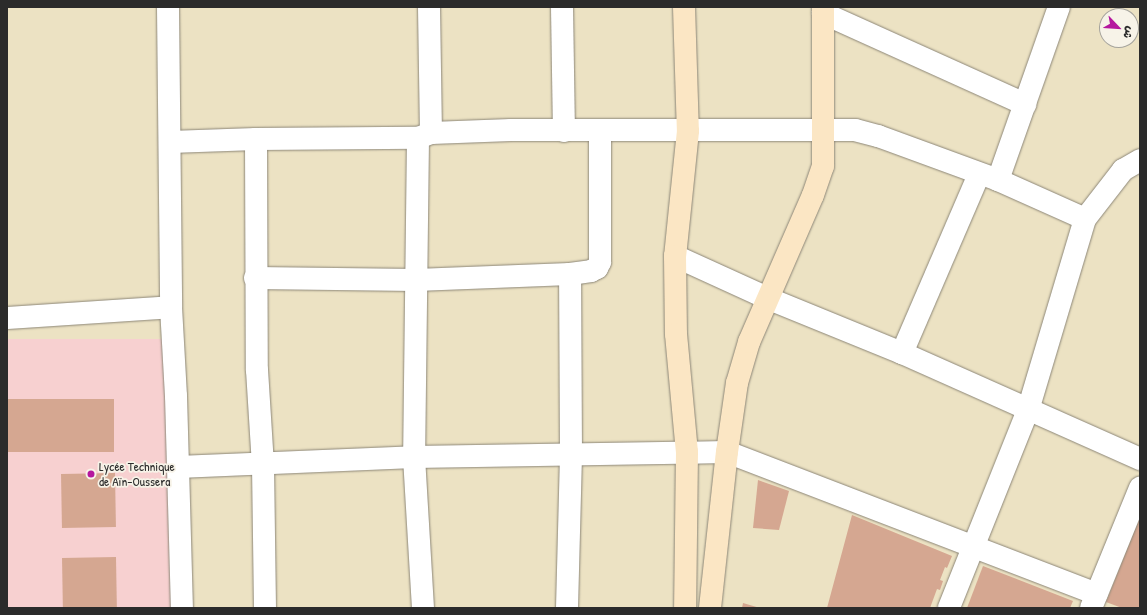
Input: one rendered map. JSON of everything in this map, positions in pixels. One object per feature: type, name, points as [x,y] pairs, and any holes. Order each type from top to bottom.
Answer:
[{"type":"street","points":[[168,7],[171,307],[182,608]]},
{"type":"street","points":[[423,608],[414,457],[416,280],[425,135],[429,7]]},
{"type":"street","points":[[562,7],[564,130]]},
{"type":"street","points":[[684,7],[688,131],[675,256],[676,334],[687,452],[685,608]]},
{"type":"street","points":[[902,353],[1025,104],[1059,7]]},
{"type":"street","points":[[710,608],[727,452],[737,383],[749,342],[820,177],[823,166],[823,10],[1025,104]]},
{"type":"street","points":[[170,142],[564,130],[855,130],[878,136],[988,177],[1085,219]]},
{"type":"street","points":[[255,278],[416,280],[570,274],[591,271],[597,268],[600,262],[600,130]]},
{"type":"street","points":[[256,139],[255,278],[257,370],[263,465],[265,608]]},
{"type":"street","points":[[949,608],[1028,410],[1085,219],[1123,170],[1140,160]]},
{"type":"street","points":[[675,256],[767,298],[902,353],[1140,459]]},
{"type":"street","points":[[567,608],[571,454],[570,274]]},
{"type":"street","points":[[7,318],[171,307]]},
{"type":"street","points":[[178,467],[263,465],[414,457],[727,452],[973,545],[1094,601],[1140,488]]},
{"type":"shaded area","name":"Lycée Technique de Aïn-Oussera","points":[[7,339],[178,339],[178,608],[7,608]]},
{"type":"building","points":[[7,399],[114,399],[114,452],[7,452]]},
{"type":"building","points":[[115,473],[116,527],[62,528],[61,474]]},
{"type":"building","points":[[758,480],[789,491],[779,530],[753,528]]},
{"type":"building","points":[[852,515],[952,556],[947,568],[945,567],[940,580],[943,581],[940,590],[937,589],[930,608],[827,608]]},
{"type":"building","points":[[1140,517],[1140,608],[1122,608],[1106,602]]},
{"type":"building","points":[[116,557],[117,608],[63,608],[62,558]]},
{"type":"building","points":[[983,566],[1073,601],[1070,608],[967,608]]},
{"type":"building","points":[[743,603],[760,608],[742,608]]},
{"type":"place","name":"Lycée Technique de Aïn-Oussera","points":[[91,474]]}]
